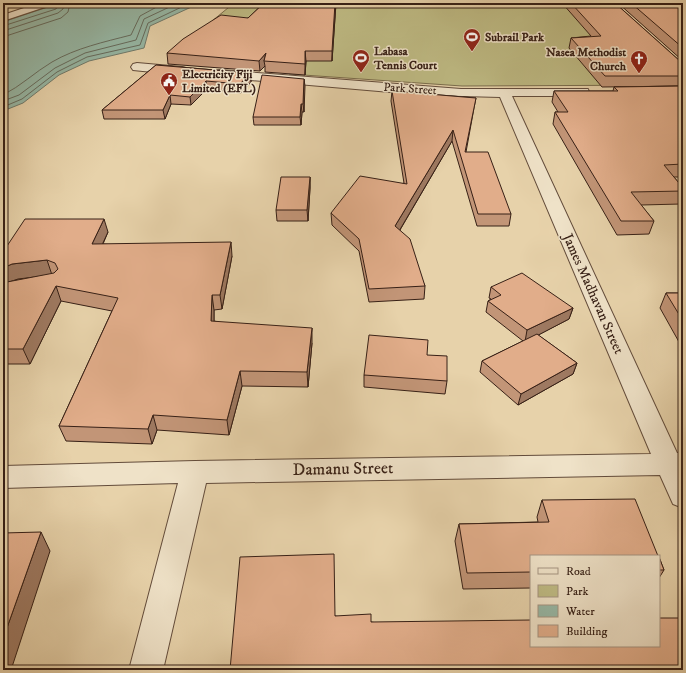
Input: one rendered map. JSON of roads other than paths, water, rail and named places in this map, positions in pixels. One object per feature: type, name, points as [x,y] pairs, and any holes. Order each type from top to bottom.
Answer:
[{"type":"street","points":[[3,18],[48,3]]},
{"type":"street","points":[[137,67],[192,72]]},
{"type":"street","name":"Park Street","points":[[207,73],[425,91],[597,92]]},
{"type":"street","name":"James Madhavan Street","points":[[504,92],[676,464],[683,496]]},
{"type":"street","name":"Damanu Street","points":[[3,477],[195,472],[676,464]]},
{"type":"street","points":[[146,670],[195,472]]},
{"type":"water","points":[[60,3],[200,3],[150,26],[144,48],[89,61],[59,75],[23,103],[3,111],[3,22]]},
{"type":"place","name":"Subrail Park","points":[[472,52]]},
{"type":"place","name":"Labasa Tennis Court","points":[[361,73]]},
{"type":"place","name":"Nasea Methodist Church","points":[[639,74]]},
{"type":"place","name":"Electricity Fiji Limited (EFL)","points":[[169,96]]}]
